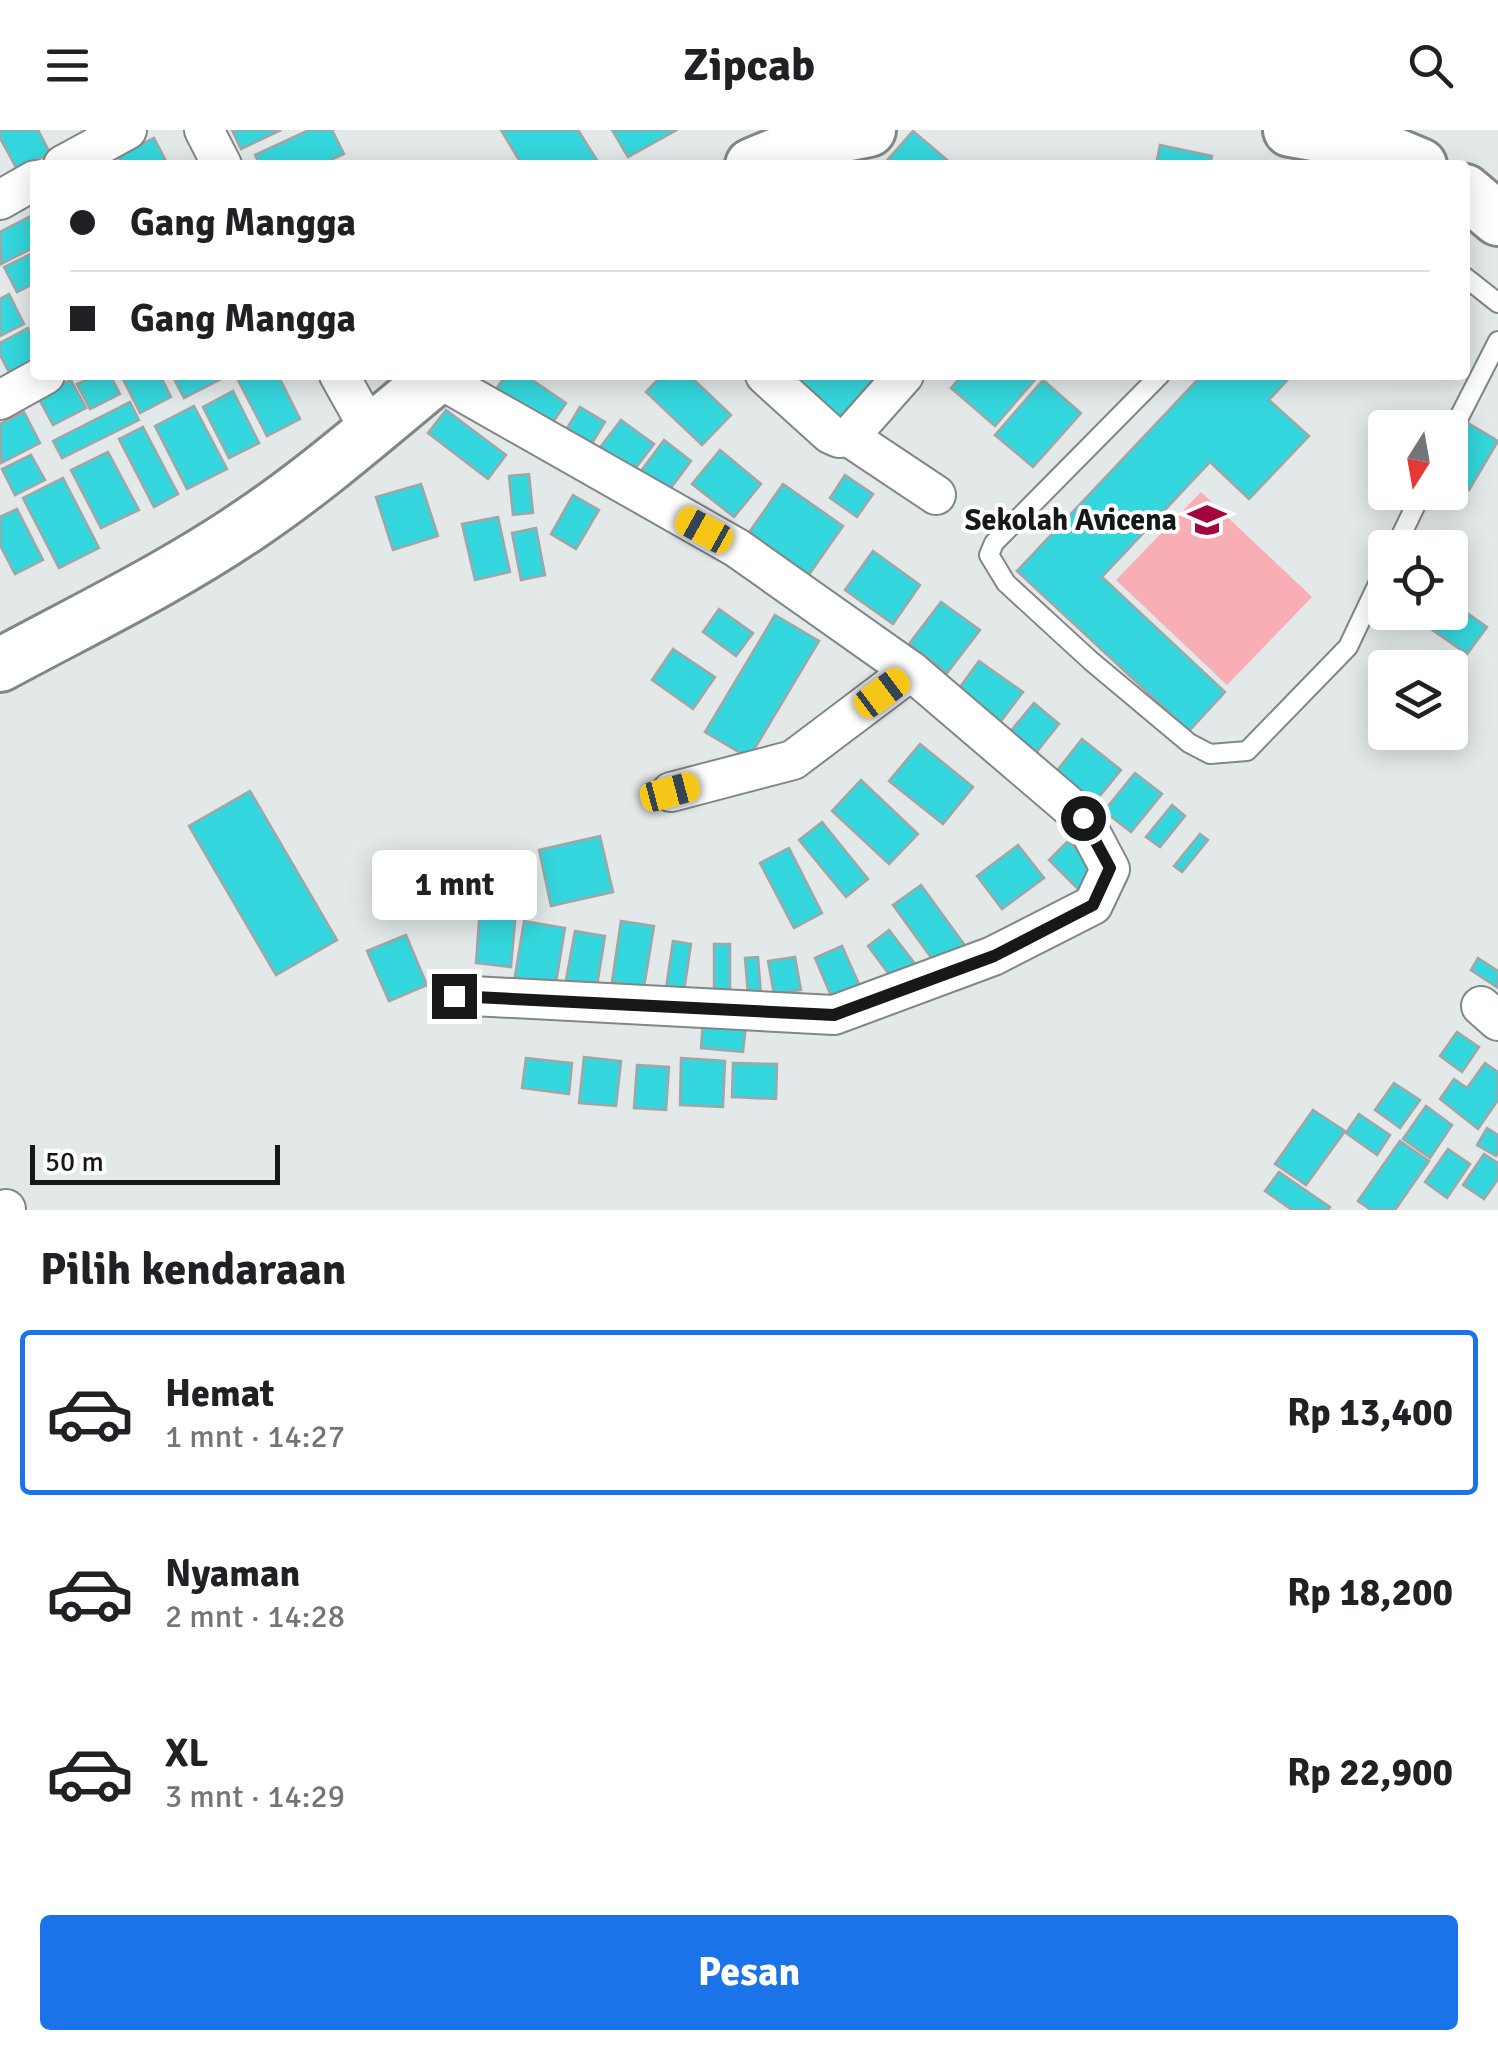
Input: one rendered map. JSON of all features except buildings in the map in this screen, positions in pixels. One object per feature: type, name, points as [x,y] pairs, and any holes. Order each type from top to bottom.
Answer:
[{"type":"main road","points":[[794,150],[869,130]]},
{"type":"main road","points":[[1290,130],[1391,152]]},
{"type":"main road","points":[[1470,196],[1498,219]]},
{"type":"main road","points":[[0,665],[203,554],[255,521],[432,380]]},
{"type":"street","points":[[72,160],[127,130]]},
{"type":"street","points":[[204,130],[219,160]]},
{"type":"street","points":[[0,200],[30,183]]},
{"type":"street","points":[[0,400],[36,380]]},
{"type":"street","points":[[342,380],[371,432]]},
{"type":"street","points":[[444,380],[736,548],[911,670],[1083,818],[1110,868],[1093,905],[994,956],[834,1015],[454,996]]},
{"type":"street","points":[[771,380],[830,434],[849,437],[936,495]]},
{"type":"street","points":[[849,437],[900,380]]},
{"type":"street","points":[[670,792],[793,760],[911,670]]},
{"type":"lane","points":[[1470,281],[1498,302]]},
{"type":"lane","points":[[1463,410],[1498,341]]},
{"type":"lane","points":[[1155,380],[994,543],[989,555],[1006,583],[1091,661],[1189,743],[1210,754],[1248,751],[1348,647],[1368,605]]},
{"type":"shaded area","points":[[1201,492],[1312,597],[1227,685],[1116,580]]},
{"type":"place","name":"Sekolah Avicena","points":[[1207,520]]},
{"type":"route","points":[[454,996],[834,1015],[994,956],[1093,905],[1110,868],[1083,818]]}]
